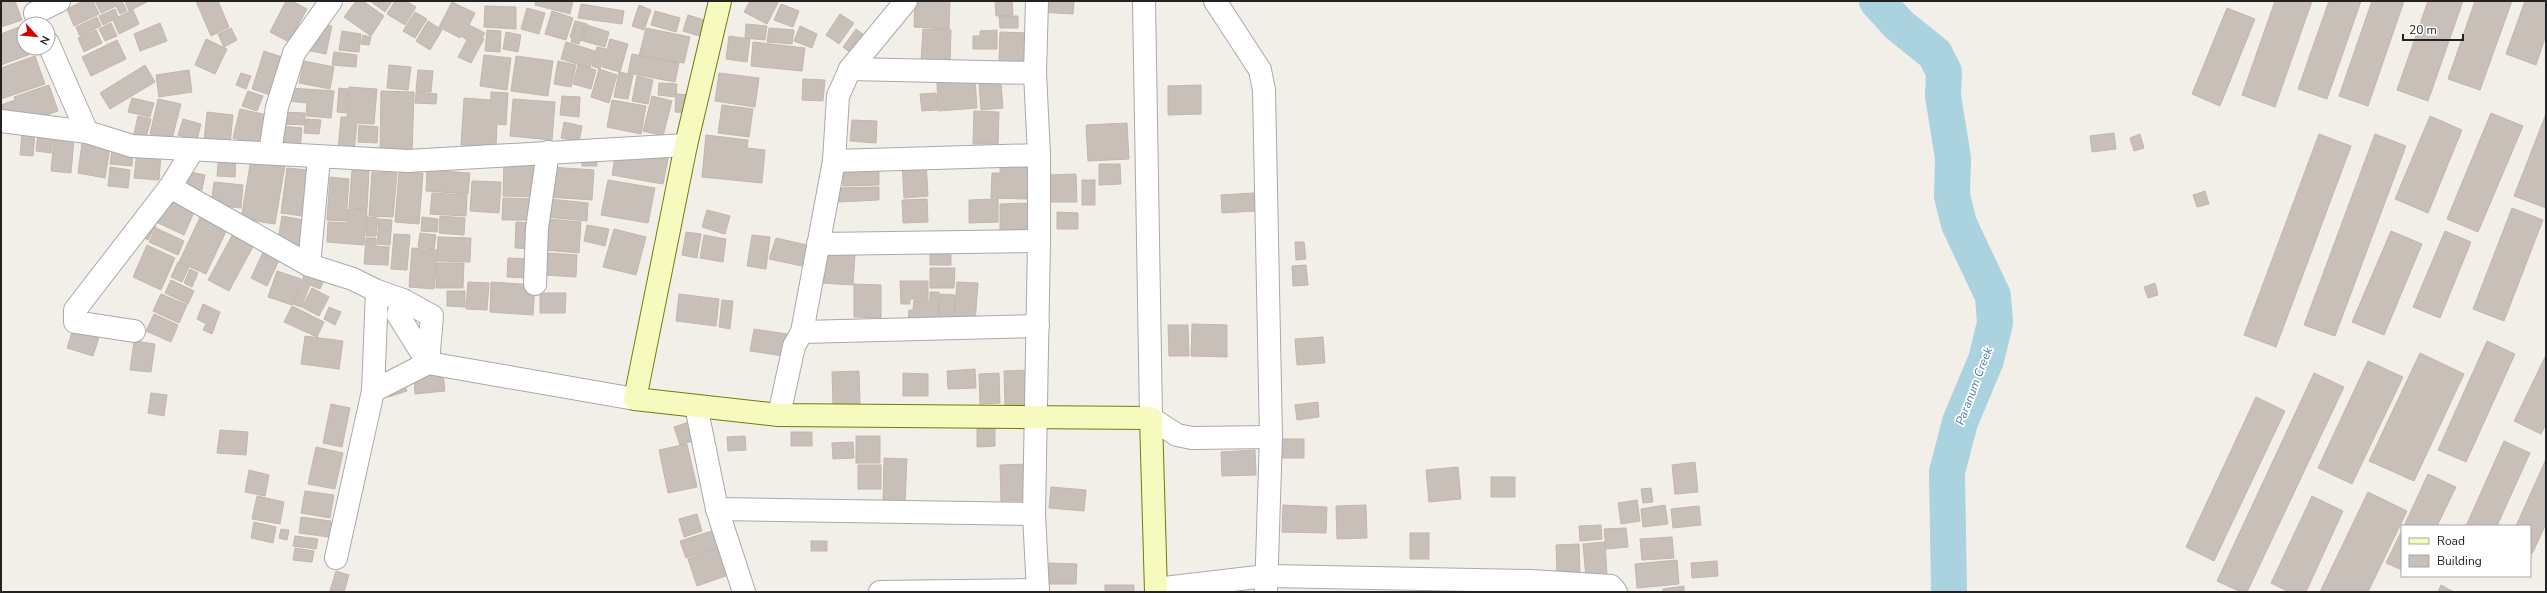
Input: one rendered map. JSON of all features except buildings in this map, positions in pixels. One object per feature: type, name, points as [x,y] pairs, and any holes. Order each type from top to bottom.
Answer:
[{"type":"street","points":[[35,13],[59,1]]},
{"type":"street","points":[[270,152],[277,108],[294,53],[331,1]]},
{"type":"street","points":[[635,399],[686,145],[720,1]]},
{"type":"street","points":[[779,415],[794,346],[802,332],[834,161],[838,96],[850,69],[906,1]]},
{"type":"street","points":[[880,592],[1038,591],[1034,514],[1039,241],[1039,155],[1035,74],[1037,1]]},
{"type":"street","points":[[1144,1],[1151,418],[1156,591],[1266,584],[1531,581],[1611,586],[1616,592]]},
{"type":"street","points":[[1215,1],[1260,70],[1264,90],[1270,437],[1266,584]]},
{"type":"street","points":[[54,56],[87,132]]},
{"type":"street","points":[[850,69],[1035,74]]},
{"type":"street","points":[[1,121],[87,132],[132,146],[193,150],[270,152],[319,158],[408,161],[686,145]]},
{"type":"street","points":[[134,331],[76,322],[75,310],[170,187],[193,150]]},
{"type":"street","points":[[535,284],[537,228],[548,152]]},
{"type":"street","points":[[834,161],[1039,155]]},
{"type":"street","points":[[309,265],[319,158]]},
{"type":"street","points":[[170,187],[309,265],[404,300],[432,316],[428,363]]},
{"type":"street","points":[[818,244],[911,244],[1039,241]]},
{"type":"street","points":[[336,558],[373,391],[377,291]]},
{"type":"street","points":[[404,300],[398,315],[428,363]]},
{"type":"street","points":[[802,332],[1038,326]]},
{"type":"street","points":[[373,391],[428,363],[635,399],[779,415],[1151,418],[1177,435],[1192,438],[1270,437]]},
{"type":"street","points":[[696,406],[717,509],[744,592]]},
{"type":"street","points":[[717,509],[1034,514]]},
{"type":"waterway","name":"Paranum Creek","points":[[1877,1],[1899,25],[1935,54],[1944,72],[1943,96],[1953,158],[1952,196],[1959,224],[1993,296],[1995,323],[1986,360],[1960,422],[1947,472],[1949,592]]}]
